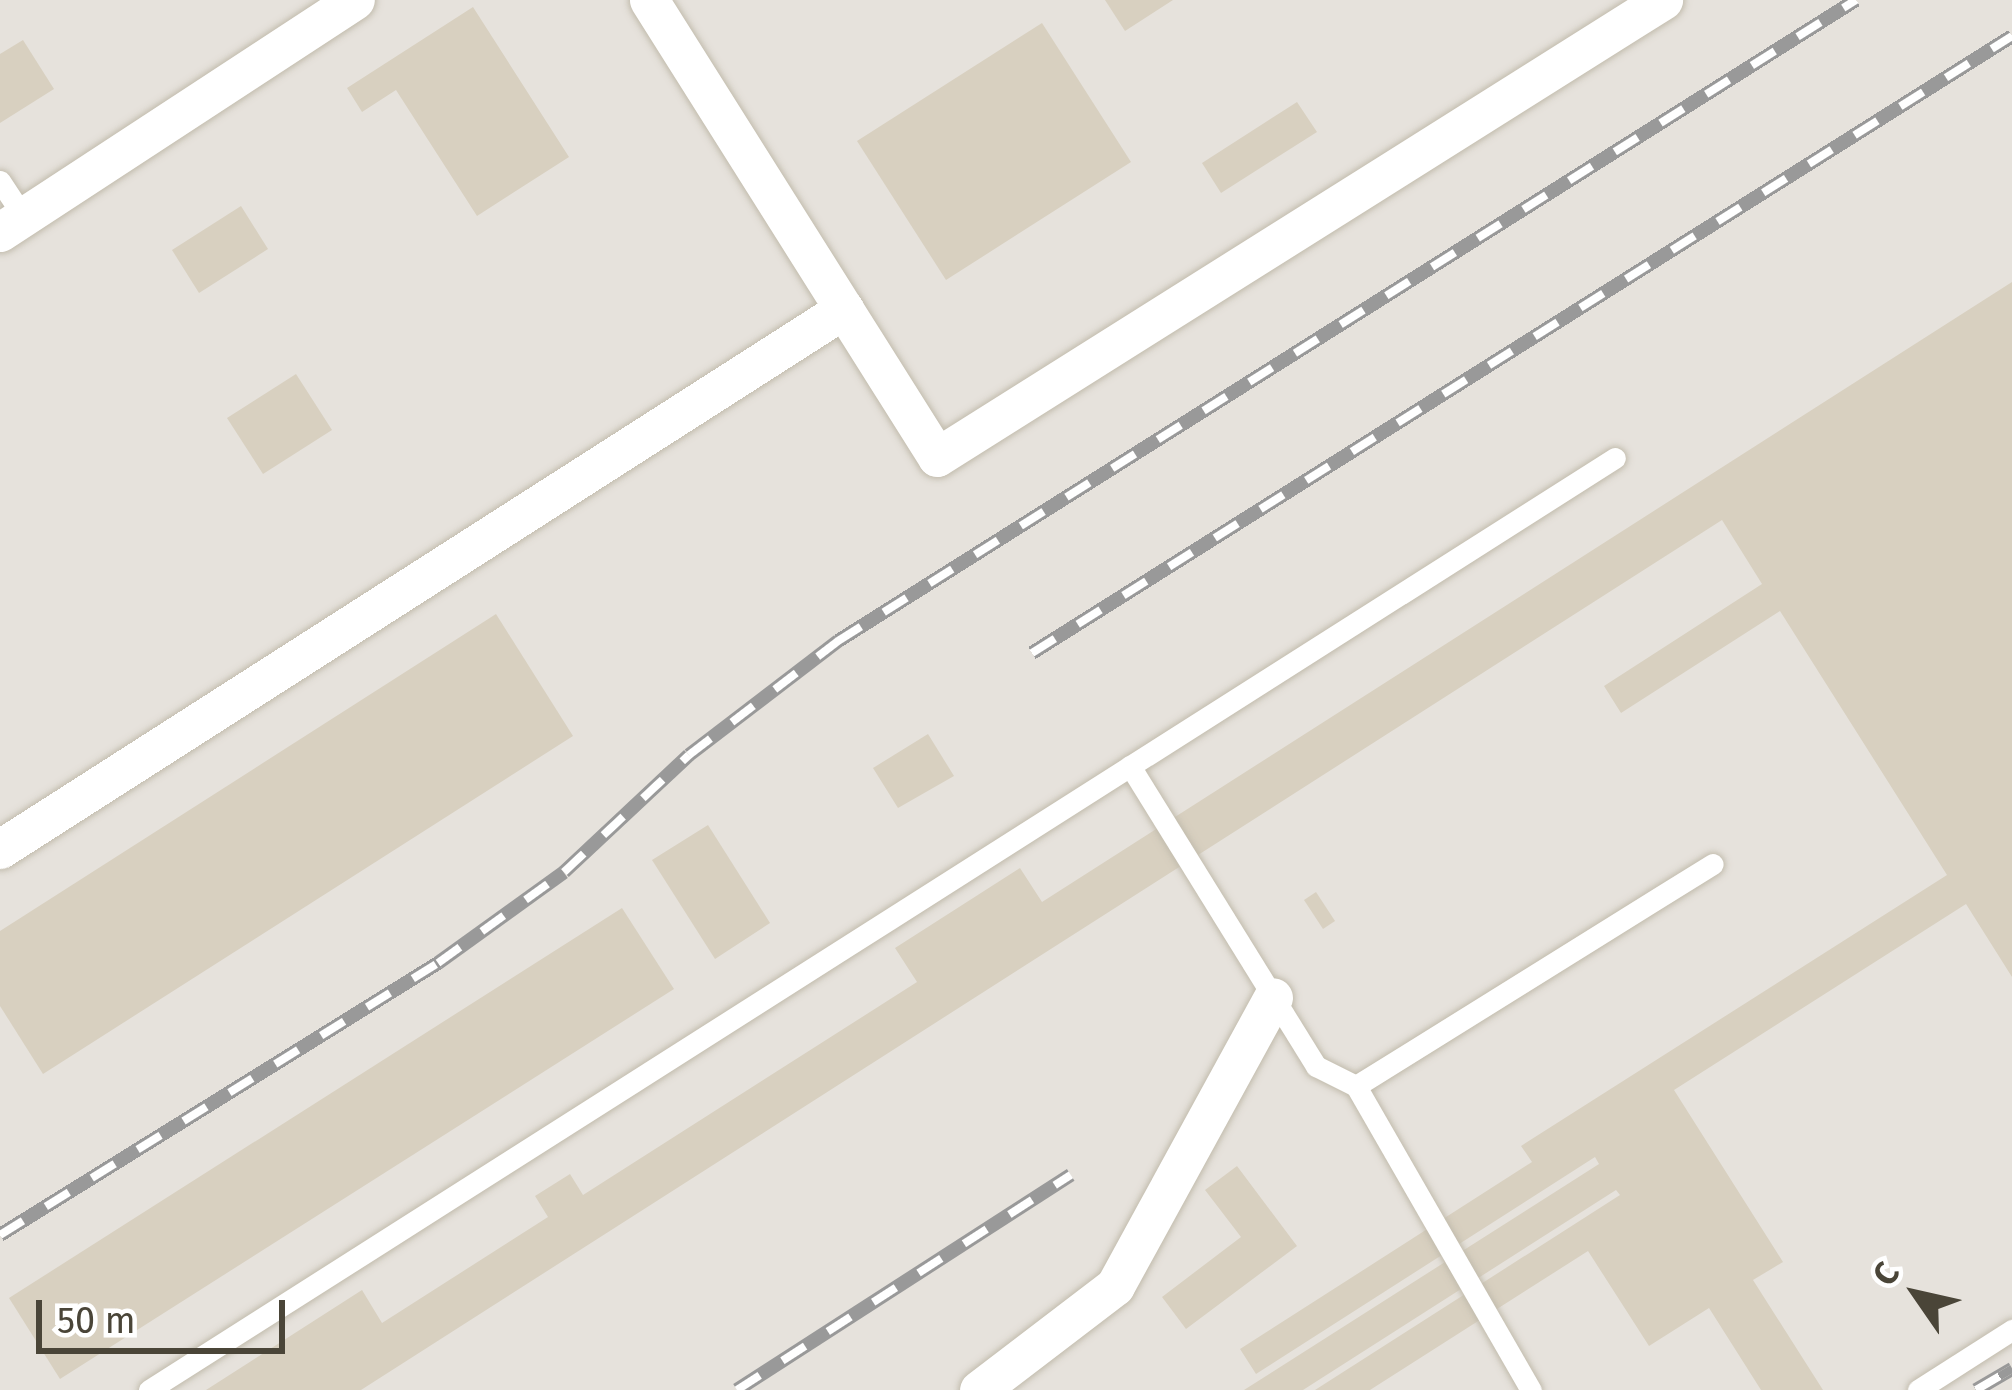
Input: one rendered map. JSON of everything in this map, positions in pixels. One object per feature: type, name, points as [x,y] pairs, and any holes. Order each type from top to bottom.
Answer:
[{"type":"street","points":[[12,224],[355,0]]},
{"type":"street","points":[[650,0],[937,458],[1663,0]]},
{"type":"street","points":[[0,849],[844,309]]},
{"type":"street","points":[[979,1390],[1114,1286],[1274,998]]},
{"type":"lane","points":[[0,181],[12,224]]},
{"type":"lane","points":[[149,1390],[1615,458]]},
{"type":"lane","points":[[1130,766],[1316,1066],[1356,1086],[1531,1390]]},
{"type":"lane","points":[[1356,1086],[1713,864]]},
{"type":"lane","points":[[1918,1390],[2012,1330]]},
{"type":"shaded area","points":[[0,0],[2012,0],[2012,1390],[0,1390]]},
{"type":"building","points":[[1105,0],[1173,0],[1125,31]]},
{"type":"building","points":[[473,7],[569,157],[477,216],[396,90],[362,112],[347,88]]},
{"type":"building","points":[[1042,23],[1131,162],[946,280],[857,141]]},
{"type":"building","points":[[23,40],[54,89],[0,123],[0,54]]},
{"type":"building","points":[[1297,102],[1317,132],[1221,193],[1202,163]]},
{"type":"building","points":[[241,206],[268,249],[199,293],[172,250]]},
{"type":"building","points":[[2012,282],[2012,977],[1966,904],[1674,1090],[1783,1262],[1753,1280],[1823,1390],[1761,1390],[1709,1308],[1649,1346],[1588,1251],[1370,1390],[1315,1390],[1620,1195],[1616,1190],[1303,1390],[1244,1390],[1599,1164],[1595,1157],[1256,1374],[1240,1349],[1532,1162],[1521,1146],[1947,875],[1780,611],[1621,713],[1604,686],[1762,584],[1722,520],[361,1390],[206,1390],[362,1290],[382,1323],[548,1217],[535,1196],[570,1174],[583,1195],[917,982],[895,948],[1020,868],[1042,902]]},
{"type":"building","points":[[296,374],[332,430],[263,474],[227,418]]},
{"type":"building","points":[[496,614],[573,736],[43,1074],[0,1006],[0,931]]},
{"type":"building","points":[[928,734],[954,776],[898,808],[873,768]]},
{"type":"building","points":[[708,825],[770,923],[715,959],[652,860]]},
{"type":"building","points":[[1316,892],[1335,921],[1323,929],[1304,900]]},
{"type":"building","points":[[622,908],[674,989],[60,1379],[9,1298]]},
{"type":"building","points":[[1237,1166],[1297,1246],[1186,1329],[1162,1297],[1241,1237],[1205,1190]]},
{"type":"railway","points":[[0,1235],[438,963],[564,872],[689,755],[838,641],[1856,0]]},
{"type":"railway","points":[[1032,653],[2012,36]]},
{"type":"railway","points":[[737,1390],[1071,1175]]},
{"type":"railway","points":[[1976,1390],[2012,1369]]}]
